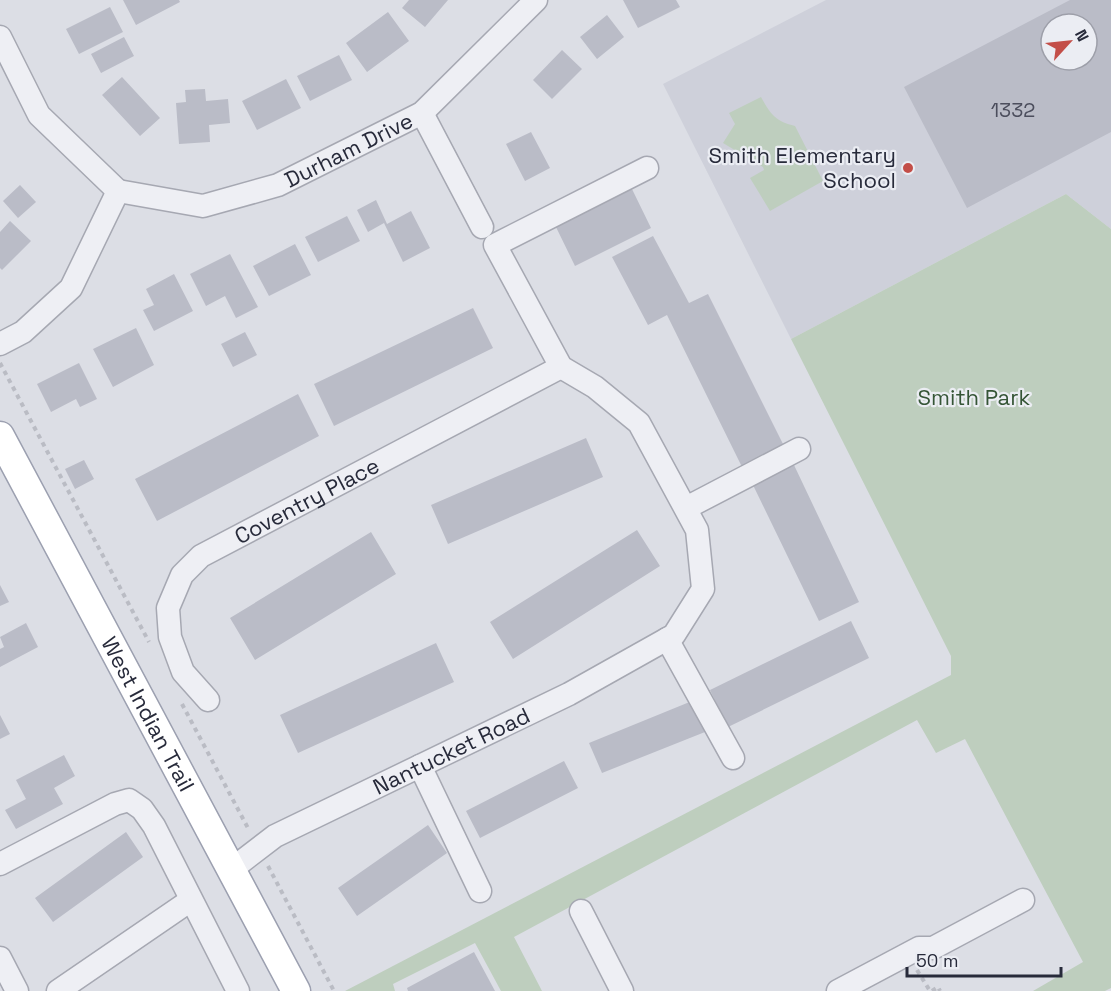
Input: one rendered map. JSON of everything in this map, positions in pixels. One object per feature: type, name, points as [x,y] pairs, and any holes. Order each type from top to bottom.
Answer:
[{"type":"main road","name":"West Indian Trail","points":[[0,436],[296,991]]},
{"type":"street","name":"Durham Drive","points":[[118,191],[203,206],[278,185],[422,113],[536,0]]},
{"type":"street","points":[[0,37],[39,115],[118,191],[71,288],[23,332],[0,344]]},
{"type":"street","points":[[422,113],[561,368],[595,387],[639,423],[697,530],[703,589],[671,637],[734,758]]},
{"type":"street","points":[[489,236],[647,168]]},
{"type":"street","name":"Coventry Place","points":[[208,700],[183,672],[170,637],[168,608],[182,575],[201,556],[561,368]]},
{"type":"street","points":[[686,508],[799,449]]},
{"type":"street","name":"Nantucket Road","points":[[232,869],[275,836],[569,694],[671,637]]},
{"type":"street","points":[[420,766],[480,891]]},
{"type":"street","points":[[0,864],[115,804],[129,800],[142,809],[154,826],[238,991]]},
{"type":"street","points":[[58,991],[190,900]]},
{"type":"street","points":[[838,991],[919,948],[933,948],[1023,900]]},
{"type":"street","points":[[581,911],[622,991]]},
{"type":"street","points":[[0,958],[17,991]]},
{"type":"path","points":[[0,362],[152,648]]},
{"type":"path","points":[[180,700],[247,826]]},
{"type":"path","points":[[277,883],[334,991]]},
{"type":"path","points":[[932,991],[938,987],[940,991]]},
{"type":"shaded area","name":"Smith Elementary School","points":[[826,0],[1111,0],[1111,229],[1066,194],[791,339],[663,84]]},
{"type":"green space","points":[[761,97],[774,116],[795,126],[823,181],[770,211],[750,178],[764,170],[763,167],[723,143],[735,124],[729,113]]},
{"type":"green space","name":"Smith Park","points":[[1066,194],[1111,229],[1111,988],[1105,991],[1033,991],[1083,962],[965,739],[936,753],[917,720],[514,937],[542,991],[501,991],[475,943],[393,984],[395,991],[345,991],[951,675],[951,656],[791,339]]},
{"type":"building","points":[[123,0],[179,0],[180,2],[136,25]]},
{"type":"building","points":[[409,0],[448,0],[425,27],[402,8]]},
{"type":"building","points":[[623,0],[676,0],[680,7],[638,28]]},
{"type":"building","points":[[1070,0],[1111,0],[1111,132],[967,208],[904,87],[1039,16],[1039,72],[1099,72],[1099,12],[1047,12]]},
{"type":"building","points":[[110,7],[123,32],[79,54],[66,29]]},
{"type":"building","points":[[388,12],[409,41],[367,72],[346,43]]},
{"type":"building","points":[[607,15],[624,37],[597,59],[580,37]]},
{"type":"building","points":[[124,37],[134,56],[101,73],[91,54]]},
{"type":"building","points":[[562,50],[582,69],[552,99],[533,80]]},
{"type":"building","points":[[339,55],[352,80],[310,101],[297,76]]},
{"type":"building","points":[[122,77],[160,118],[140,136],[102,95]]},
{"type":"building","points":[[286,79],[301,108],[257,130],[242,101]]},
{"type":"building","points":[[205,89],[206,101],[228,99],[230,123],[209,125],[210,142],[179,144],[176,103],[186,102],[185,90]]},
{"type":"building","points":[[531,132],[550,168],[525,181],[506,144]]},
{"type":"building","points":[[20,185],[36,202],[18,218],[3,201]]},
{"type":"building","points":[[631,187],[651,228],[575,266],[555,225]]},
{"type":"building","points":[[376,200],[387,224],[411,211],[430,248],[403,262],[384,223],[368,232],[357,210]]},
{"type":"building","points":[[347,216],[360,241],[318,262],[305,237]]},
{"type":"building","points":[[10,221],[31,241],[2,270],[0,268],[0,232]]},
{"type":"building","points":[[653,236],[689,303],[708,294],[785,448],[743,469],[667,315],[648,325],[612,257]]},
{"type":"building","points":[[295,244],[311,275],[269,296],[253,266]]},
{"type":"building","points":[[230,254],[258,307],[236,318],[225,296],[206,306],[190,274]]},
{"type":"building","points":[[174,274],[193,311],[154,331],[143,310],[154,305],[146,289]]},
{"type":"building","points":[[473,308],[493,348],[334,426],[314,384]]},
{"type":"building","points":[[136,328],[154,365],[113,387],[93,349]]},
{"type":"building","points":[[245,332],[257,355],[233,367],[221,344]]},
{"type":"building","points":[[79,363],[97,399],[80,407],[76,399],[51,412],[37,384]]},
{"type":"building","points":[[298,394],[319,436],[157,521],[135,479]]},
{"type":"building","points":[[586,438],[603,477],[448,544],[431,505]]},
{"type":"building","points":[[84,460],[94,479],[75,489],[65,469]]},
{"type":"building","points":[[794,465],[859,602],[819,621],[753,485]]},
{"type":"building","points":[[637,530],[660,566],[513,659],[490,622]]},
{"type":"building","points":[[371,532],[396,574],[255,660],[230,618]]},
{"type":"building","points":[[0,585],[9,602],[0,606]]},
{"type":"building","points":[[851,621],[869,658],[728,727],[710,690]]},
{"type":"building","points":[[26,623],[38,647],[0,667],[0,649],[4,647],[0,637]]},
{"type":"building","points":[[436,643],[454,682],[298,753],[280,715]]},
{"type":"building","points":[[692,701],[705,732],[602,773],[589,743]]},
{"type":"building","points":[[0,715],[10,734],[0,739]]},
{"type":"building","points":[[64,755],[75,776],[54,788],[63,804],[16,829],[5,810],[26,799],[16,780]]},
{"type":"building","points":[[564,761],[578,788],[480,838],[466,811]]},
{"type":"building","points":[[428,825],[447,853],[357,916],[338,888]]},
{"type":"building","points":[[126,832],[143,857],[53,922],[35,898]]},
{"type":"building","points":[[474,952],[495,991],[408,991],[407,988]]},
{"type":"place","name":"Smith Elementary School","points":[[908,168]]}]
